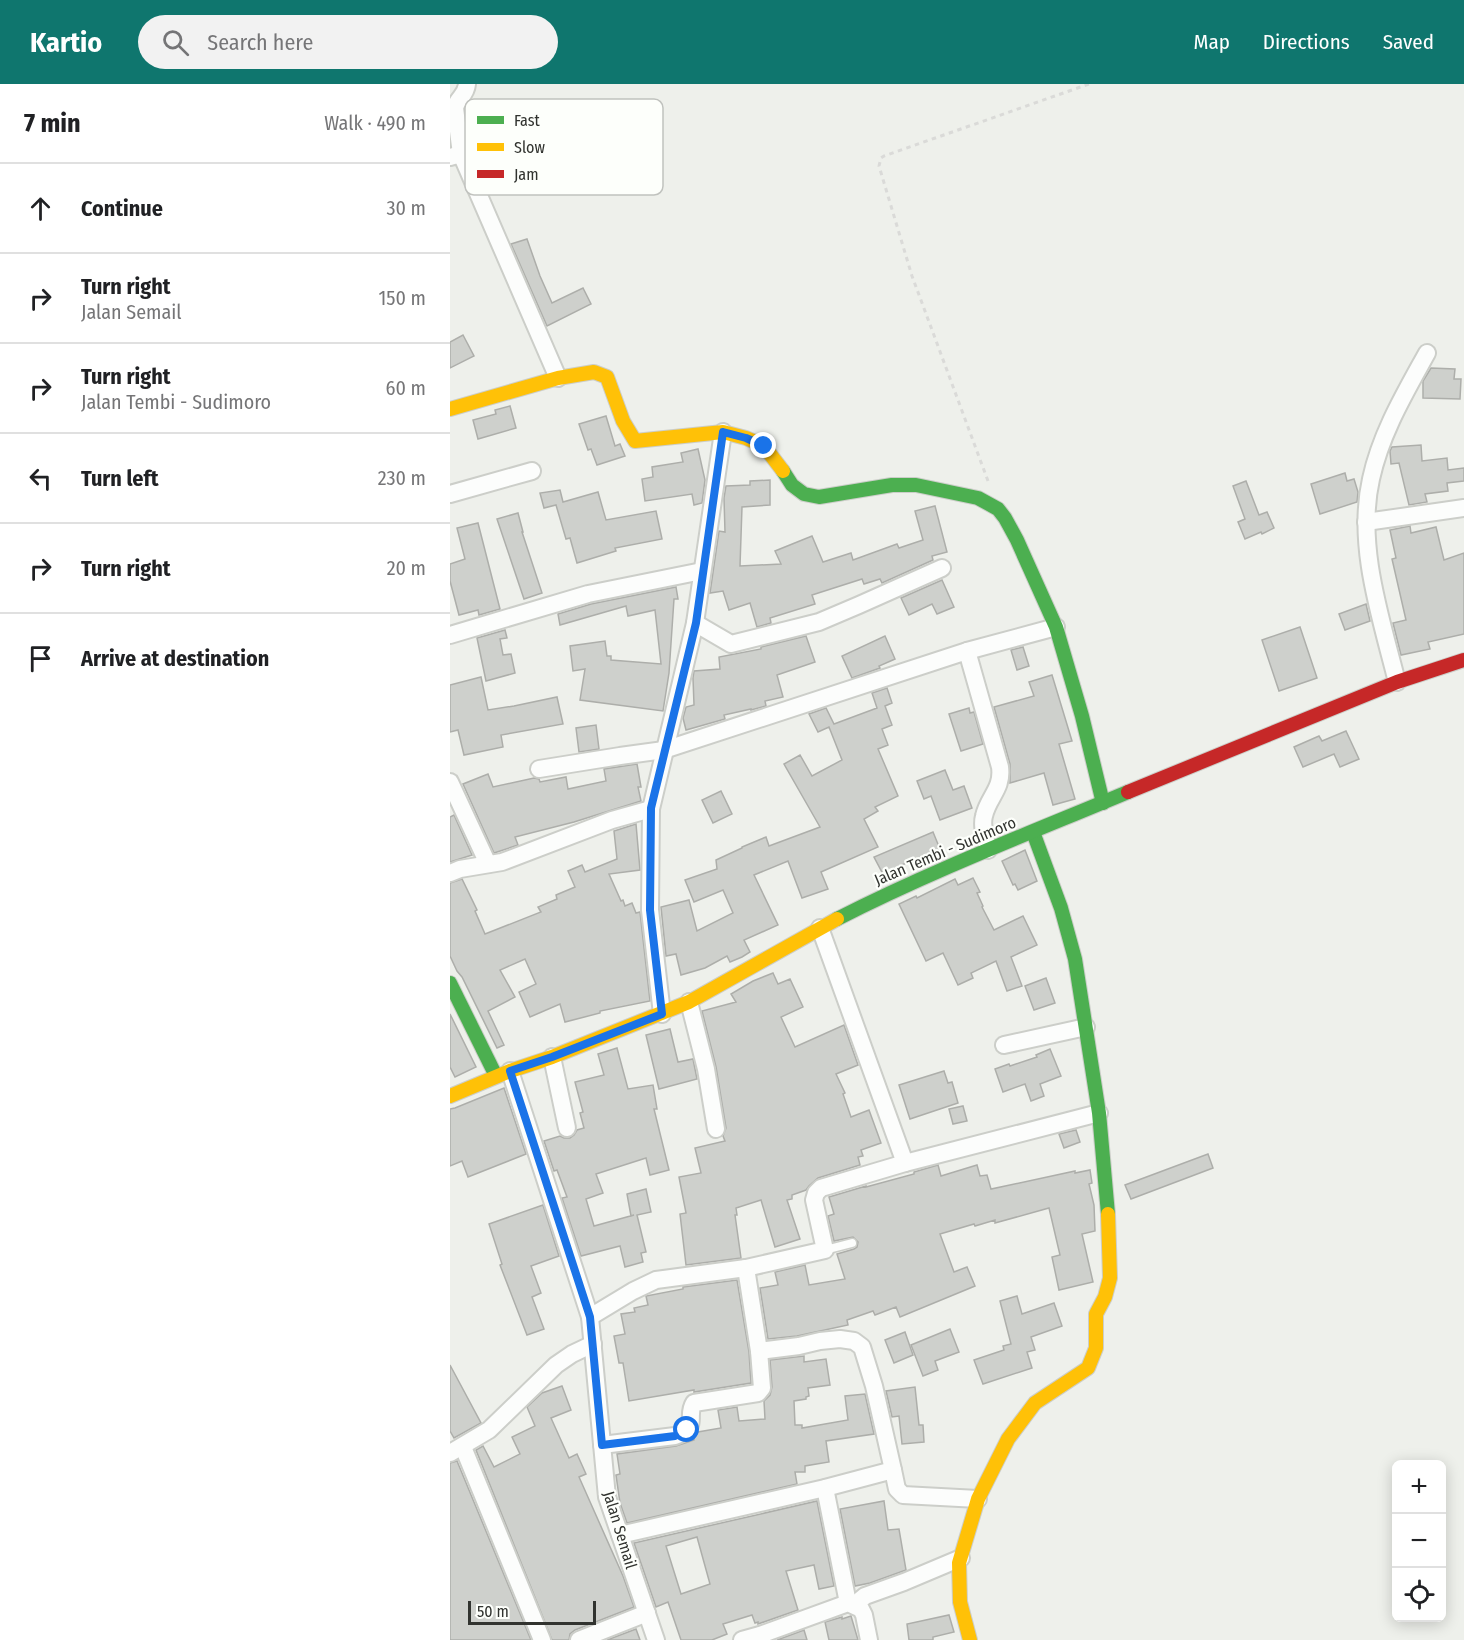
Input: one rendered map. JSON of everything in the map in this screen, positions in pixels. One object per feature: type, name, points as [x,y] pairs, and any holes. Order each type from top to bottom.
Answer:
[{"type":"street","points":[[465,175],[456,155],[455,108],[465,93],[467,84]]},
{"type":"street","points":[[474,195],[558,378]]},
{"type":"street","points":[[1397,682],[1375,591],[1366,522],[1370,480],[1377,457],[1397,407],[1427,353]]},
{"type":"street","points":[[450,409],[558,378],[594,372],[607,377],[622,419],[635,441],[723,432],[764,446],[792,485],[804,494],[819,497],[892,485],[916,485],[968,495],[990,504],[998,509],[1005,518],[1017,540],[1056,627],[1082,716],[1103,803]]},
{"type":"street","points":[[662,1014],[650,910],[651,808],[696,623],[723,432]]},
{"type":"street","points":[[450,494],[532,471]]},
{"type":"street","points":[[1366,522],[1464,508]]},
{"type":"street","points":[[696,623],[731,644],[819,622],[942,568]]},
{"type":"street","points":[[450,635],[588,594],[702,571]]},
{"type":"street","points":[[539,769],[664,750],[967,651],[1056,627]]},
{"type":"street","points":[[967,651],[1001,776],[984,816],[983,828],[988,850]]},
{"type":"street","name":"Jalan Tembi - Sudimoro","points":[[450,1096],[689,1002],[876,899],[988,850],[1397,682],[1464,660]]},
{"type":"street","points":[[450,782],[488,864]]},
{"type":"street","points":[[450,873],[460,869],[502,862],[612,820],[651,808]]},
{"type":"street","points":[[970,1640],[960,1602],[959,1563],[978,1499],[1008,1438],[1035,1403],[1088,1368],[1096,1348],[1096,1314],[1105,1297],[1110,1278],[1107,1194],[1099,1113],[1076,959],[1061,908],[1033,832]]},
{"type":"street","points":[[820,928],[905,1162]]},
{"type":"street","points":[[450,983],[503,1074]]},
{"type":"street","points":[[689,1002],[706,1069],[716,1129]]},
{"type":"street","points":[[1004,1045],[1086,1027]]},
{"type":"street","points":[[552,1057],[567,1128]]},
{"type":"street","name":"Jalan Semail","points":[[503,1074],[590,1317],[607,1497],[656,1640]]},
{"type":"street","points":[[590,1317],[656,1280],[746,1268],[825,1250],[814,1200],[821,1188],[905,1162],[1099,1113]]},
{"type":"street","points":[[602,1445],[681,1433],[687,1430],[693,1421],[691,1409],[694,1403],[758,1393],[762,1388],[759,1351],[746,1268]]},
{"type":"street","points":[[759,1351],[820,1341],[840,1339],[854,1341],[861,1347],[874,1386],[897,1489],[903,1495],[978,1499]]},
{"type":"street","points":[[542,1640],[457,1450],[489,1430],[556,1365],[593,1344]]},
{"type":"street","points":[[620,1535],[893,1470]]},
{"type":"street","points":[[825,1488],[853,1605],[861,1609],[864,1615],[870,1640]]},
{"type":"street","points":[[742,1640],[761,1637],[853,1605],[865,1596],[961,1558]]},
{"type":"street","points":[[579,1640],[647,1613]]},
{"type":"lane","points":[[825,1250],[852,1243]]},
{"type":"path","points":[[990,486],[912,276],[879,161],[884,156],[1089,84]]},
{"type":"building","points":[[527,239],[552,303],[583,288],[591,304],[547,326],[511,244]]},
{"type":"building","points":[[463,335],[474,356],[450,368],[450,342]]},
{"type":"building","points":[[1431,368],[1455,369],[1454,379],[1461,379],[1460,399],[1423,398],[1423,381]]},
{"type":"building","points":[[510,406],[516,428],[478,439],[473,420],[496,414],[495,410]]},
{"type":"building","points":[[606,416],[615,446],[620,444],[625,456],[597,465],[591,449],[588,450],[579,424]]},
{"type":"building","points":[[1421,445],[1422,461],[1447,458],[1448,470],[1464,468],[1464,481],[1447,483],[1448,491],[1425,494],[1427,502],[1409,505],[1399,463],[1391,464],[1390,451],[1392,447]]},
{"type":"building","points":[[698,449],[705,480],[702,503],[694,505],[692,494],[645,501],[642,479],[653,477],[652,467],[683,462],[681,453]]},
{"type":"building","points":[[1345,473],[1347,481],[1354,479],[1358,492],[1357,502],[1320,514],[1311,484]]},
{"type":"building","points":[[770,480],[770,505],[742,507],[740,566],[781,564],[775,551],[812,536],[823,562],[851,553],[853,560],[897,544],[899,548],[923,540],[915,511],[935,506],[947,552],[932,556],[933,560],[882,583],[880,579],[864,584],[862,579],[812,595],[815,604],[770,618],[771,623],[757,627],[750,603],[729,610],[723,591],[710,593],[719,531],[725,532],[726,486],[750,485],[750,481]]},
{"type":"building","points":[[1246,481],[1259,515],[1267,512],[1274,528],[1245,539],[1238,522],[1245,519],[1233,486]]},
{"type":"building","points":[[560,490],[563,502],[598,492],[606,520],[656,511],[662,539],[615,548],[616,551],[577,563],[570,538],[566,539],[556,505],[544,508],[540,493]]},
{"type":"building","points":[[518,513],[542,593],[524,599],[497,519]]},
{"type":"building","points":[[478,523],[500,609],[479,615],[478,610],[459,615],[450,581],[450,564],[465,559],[457,528]]},
{"type":"building","points":[[1410,526],[1411,533],[1436,527],[1444,560],[1464,553],[1464,634],[1428,642],[1430,649],[1401,655],[1393,623],[1406,620],[1392,559],[1396,558],[1390,530]]},
{"type":"building","points":[[942,580],[954,607],[937,614],[932,604],[909,615],[901,598]]},
{"type":"building","points":[[676,587],[678,599],[674,599],[669,673],[663,711],[580,700],[585,669],[573,671],[570,646],[605,641],[607,656],[611,656],[611,660],[661,664],[655,610],[628,616],[626,606],[560,625],[558,614],[591,604]]},
{"type":"building","points":[[1366,604],[1370,621],[1345,630],[1339,614]]},
{"type":"building","points":[[1300,627],[1317,678],[1279,691],[1262,640]]},
{"type":"building","points":[[505,630],[507,638],[500,639],[503,655],[511,654],[515,673],[486,681],[477,638]]},
{"type":"building","points":[[806,636],[815,662],[777,675],[783,697],[765,701],[766,706],[724,715],[725,719],[686,730],[683,718],[686,707],[694,705],[694,671],[720,669],[719,657],[761,649],[761,647]]},
{"type":"building","points":[[885,636],[895,659],[879,666],[880,668],[852,678],[842,656]]},
{"type":"building","points":[[1023,647],[1029,666],[1017,670],[1011,650]]},
{"type":"building","points":[[1052,675],[1072,741],[1059,744],[1075,799],[1053,805],[1044,773],[1010,783],[1010,764],[994,707],[1034,696],[1029,682]]},
{"type":"building","points":[[481,677],[488,710],[557,697],[563,724],[501,735],[503,747],[464,755],[458,730],[450,732],[450,685]]},
{"type":"building","points":[[887,688],[892,703],[885,706],[892,725],[882,729],[888,745],[878,749],[898,796],[875,807],[878,811],[864,819],[878,847],[821,872],[828,889],[802,898],[788,861],[754,875],[778,925],[744,940],[750,952],[742,957],[730,962],[727,956],[705,968],[681,975],[676,954],[666,956],[661,907],[689,900],[697,931],[733,913],[723,890],[694,902],[685,880],[717,869],[716,860],[766,837],[769,846],[820,827],[784,764],[800,755],[812,776],[842,760],[829,727],[818,732],[809,714],[826,708],[834,724],[877,708],[872,693]]},
{"type":"building","points":[[969,708],[970,713],[974,712],[983,744],[961,751],[949,714]]},
{"type":"building","points":[[596,725],[599,749],[579,752],[576,728]]},
{"type":"building","points":[[1346,731],[1359,759],[1340,767],[1334,754],[1303,767],[1294,747],[1319,736],[1322,741]]},
{"type":"building","points":[[637,764],[641,801],[515,837],[518,845],[494,853],[463,784],[488,774],[493,787],[534,778],[539,779],[540,782],[566,777],[568,789],[606,781],[604,769]]},
{"type":"building","points":[[945,770],[953,790],[964,786],[972,808],[940,820],[931,796],[924,799],[917,781]]},
{"type":"building","points":[[721,791],[732,814],[713,823],[702,800]]},
{"type":"building","points":[[454,815],[472,855],[450,862],[450,817]]},
{"type":"building","points":[[636,824],[640,870],[609,874],[625,906],[632,903],[636,913],[640,912],[650,1001],[600,1011],[600,1013],[565,1022],[560,1004],[530,1017],[519,992],[536,984],[525,959],[500,970],[515,997],[488,1011],[504,1045],[497,1048],[450,956],[450,883],[462,879],[477,910],[475,911],[485,934],[541,912],[538,907],[557,899],[556,895],[575,887],[568,871],[582,865],[585,872],[617,859],[614,831]]},
{"type":"building","points":[[933,832],[940,849],[897,867],[898,869],[884,876],[874,857]]},
{"type":"building","points":[[1025,850],[1037,881],[1018,890],[1015,884],[1013,885],[1002,861]]},
{"type":"building","points":[[973,878],[980,892],[977,893],[982,907],[994,930],[1023,916],[1037,945],[1011,957],[1022,986],[1007,991],[996,961],[971,973],[973,978],[958,985],[943,953],[926,961],[899,904],[916,896],[917,898],[955,879],[958,885]]},
{"type":"building","points":[[773,973],[778,984],[790,979],[803,1007],[781,1017],[795,1047],[844,1025],[858,1065],[836,1074],[845,1093],[843,1094],[851,1117],[869,1110],[881,1143],[861,1150],[863,1156],[858,1157],[860,1165],[818,1178],[806,1190],[792,1195],[792,1199],[787,1200],[800,1239],[775,1247],[761,1200],[736,1208],[741,1258],[686,1265],[680,1214],[686,1213],[679,1177],[701,1173],[695,1148],[725,1141],[723,1136],[726,1128],[716,1067],[702,1011],[736,1002],[731,994]]},
{"type":"building","points":[[1046,978],[1055,1003],[1034,1010],[1025,986]]},
{"type":"building","points":[[450,1014],[476,1067],[455,1077],[450,1067]]},
{"type":"building","points":[[670,1029],[678,1062],[693,1059],[697,1079],[659,1089],[646,1035]]},
{"type":"building","points":[[617,1048],[628,1089],[653,1085],[657,1109],[654,1109],[669,1170],[650,1175],[646,1158],[596,1174],[603,1193],[586,1199],[594,1226],[631,1216],[627,1194],[646,1189],[651,1212],[637,1215],[646,1252],[641,1253],[643,1262],[625,1267],[620,1246],[581,1256],[562,1198],[567,1197],[557,1170],[554,1171],[544,1141],[560,1136],[570,1138],[577,1130],[584,1128],[580,1113],[583,1112],[575,1082],[604,1075],[598,1054]]},
{"type":"building","points":[[1050,1049],[1061,1076],[1040,1084],[1044,1096],[1031,1101],[1025,1084],[1003,1092],[995,1069],[1037,1057],[1036,1055]]},
{"type":"building","points":[[944,1071],[948,1083],[952,1082],[958,1103],[910,1119],[899,1085]]},
{"type":"building","points":[[504,1088],[526,1154],[468,1177],[462,1161],[450,1166],[450,1109]]},
{"type":"building","points":[[963,1106],[967,1121],[953,1124],[949,1109]]},
{"type":"building","points":[[1076,1130],[1080,1142],[1064,1148],[1059,1134]]},
{"type":"building","points":[[1208,1154],[1213,1168],[1131,1199],[1125,1185]]},
{"type":"building","points":[[938,1165],[941,1176],[977,1165],[980,1176],[987,1175],[991,1189],[1075,1171],[1075,1173],[1090,1170],[1092,1183],[1089,1184],[1094,1205],[1095,1231],[1082,1234],[1093,1282],[1059,1290],[1052,1257],[1060,1255],[1049,1208],[995,1223],[995,1220],[975,1226],[974,1224],[940,1234],[954,1272],[967,1267],[975,1286],[900,1317],[896,1307],[875,1315],[873,1311],[847,1320],[848,1325],[797,1336],[768,1339],[760,1288],[778,1285],[775,1272],[805,1265],[809,1285],[845,1279],[837,1254],[854,1249],[858,1242],[853,1237],[834,1241],[828,1216],[834,1214],[829,1197],[914,1174],[914,1172]]},
{"type":"building","points":[[543,1205],[559,1256],[531,1266],[541,1293],[532,1297],[544,1329],[527,1335],[500,1265],[502,1264],[489,1224]]},
{"type":"building","points":[[737,1280],[749,1352],[751,1383],[629,1401],[623,1363],[619,1363],[614,1336],[625,1334],[621,1314],[635,1312],[634,1308],[648,1305],[646,1296],[683,1289],[683,1287]]},
{"type":"building","points":[[1017,1296],[1022,1314],[1054,1303],[1062,1326],[1031,1337],[1035,1350],[1027,1352],[1032,1368],[983,1384],[974,1360],[1004,1350],[1003,1346],[1011,1344],[1000,1301]]},
{"type":"building","points":[[950,1329],[959,1352],[935,1361],[938,1370],[923,1376],[911,1345]]},
{"type":"building","points":[[905,1332],[913,1355],[894,1363],[885,1340]]},
{"type":"building","points":[[804,1356],[804,1362],[826,1359],[830,1385],[808,1388],[809,1396],[806,1399],[794,1401],[795,1425],[802,1425],[802,1428],[848,1420],[845,1396],[865,1394],[874,1434],[826,1441],[829,1462],[805,1466],[805,1472],[795,1472],[797,1484],[627,1523],[620,1503],[616,1475],[620,1474],[617,1454],[676,1446],[694,1440],[698,1432],[721,1428],[718,1410],[737,1407],[739,1421],[765,1419],[764,1401],[770,1395],[772,1387],[770,1360]]},
{"type":"building","points":[[450,1365],[481,1423],[454,1438],[450,1431]]},
{"type":"building","points":[[562,1386],[571,1410],[551,1418],[569,1458],[577,1454],[586,1474],[579,1477],[623,1576],[634,1607],[575,1630],[570,1634],[569,1640],[552,1640],[476,1450],[483,1446],[494,1467],[520,1454],[512,1437],[535,1426],[527,1407],[542,1393]]},
{"type":"building","points":[[915,1387],[919,1425],[923,1425],[924,1442],[902,1444],[899,1416],[892,1417],[886,1391]]},
{"type":"building","points":[[457,1461],[531,1640],[450,1640],[450,1463]]},
{"type":"building","points":[[817,1501],[834,1586],[819,1589],[814,1565],[786,1571],[798,1610],[758,1624],[758,1622],[755,1623],[752,1615],[723,1624],[727,1634],[712,1640],[681,1640],[668,1602],[656,1607],[634,1543]],"holes":[[[697,1537],[710,1584],[681,1594],[666,1546]]]},
{"type":"building","points":[[884,1501],[888,1530],[899,1529],[906,1570],[855,1586],[840,1509]]},
{"type":"building","points":[[949,1615],[954,1632],[933,1637],[933,1640],[909,1640],[907,1624]]},
{"type":"building","points":[[851,1616],[858,1640],[829,1640],[825,1622]]},
{"type":"building","points":[[636,1629],[640,1640],[607,1640]]},
{"type":"building","points":[[804,1630],[807,1640],[777,1640]]},
{"type":"traffic: fast","points":[[783,471],[792,485],[804,494],[819,497],[892,485],[916,485],[978,498],[998,509],[1017,540],[1056,627],[1082,716],[1103,803]]},
{"type":"traffic: fast","points":[[837,919],[945,869],[1128,792]]},
{"type":"traffic: fast","points":[[1033,832],[1061,908],[1075,959],[1099,1113],[1108,1214]]},
{"type":"traffic: fast","points":[[450,983],[496,1076]]},
{"type":"traffic: slow","points":[[450,409],[558,378],[594,372],[607,377],[623,421],[635,441],[723,432],[764,446],[783,471]]},
{"type":"traffic: slow","points":[[450,1096],[689,1002],[837,919]]},
{"type":"traffic: slow","points":[[970,1640],[960,1602],[959,1563],[978,1499],[1008,1439],[1035,1403],[1088,1368],[1096,1348],[1096,1314],[1105,1297],[1110,1278],[1108,1214]]},
{"type":"traffic: jam","points":[[1128,792],[1397,682],[1464,660]]},
{"type":"route","points":[[687,1430],[675,1436],[602,1445],[590,1317],[510,1071],[662,1014],[650,910],[651,808],[696,623],[723,432],[764,446]]}]
